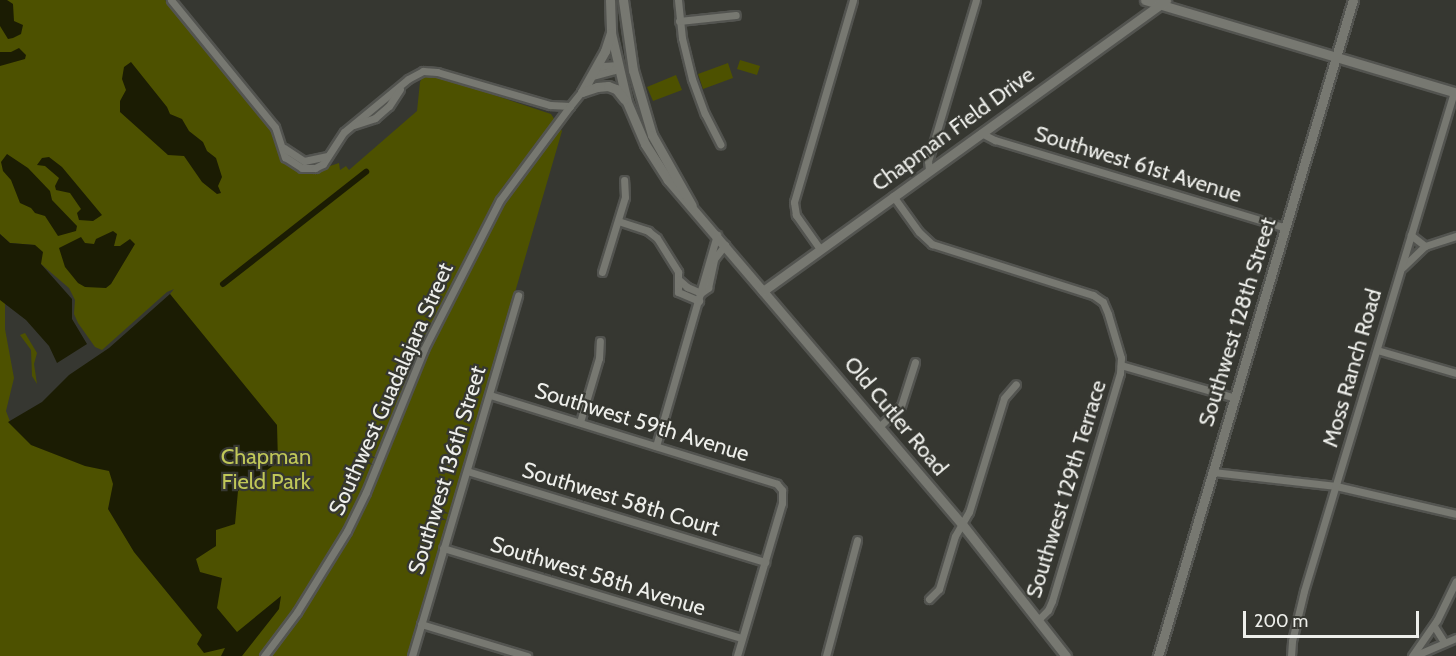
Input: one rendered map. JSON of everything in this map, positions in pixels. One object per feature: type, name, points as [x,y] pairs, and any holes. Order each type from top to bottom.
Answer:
[{"type":"street","points":[[171,0],[275,127],[284,148],[285,158],[302,168],[319,167],[338,137],[417,73],[431,71],[537,103],[570,106]]},
{"type":"street","points":[[610,0],[611,33],[618,65],[627,72],[640,112],[652,135]]},
{"type":"street","points":[[618,0],[623,53],[618,65]]},
{"type":"street","name":"Old Cutler Road","points":[[623,0],[631,63],[652,135],[692,206]]},
{"type":"street","points":[[678,0],[679,21],[695,88],[720,144]]},
{"type":"street","points":[[820,249],[796,215],[794,206],[853,0]]},
{"type":"street","points":[[929,170],[928,161],[976,0]]},
{"type":"street","points":[[1145,0],[1162,2],[1187,12],[1455,92]]},
{"type":"street","points":[[1180,0],[1187,12]]},
{"type":"street","name":"Southwest 128th Street","points":[[1158,656],[1353,0]]},
{"type":"street","name":"Chapman Field Drive","points":[[763,291],[1162,2]]},
{"type":"street","points":[[679,21],[735,15]]},
{"type":"street","points":[[582,92],[605,51],[611,33]]},
{"type":"street","name":"Southwest Guadalajara Street","points":[[264,656],[310,593],[354,516],[424,349],[496,207],[532,154],[582,92],[592,76],[614,70],[618,65]]},
{"type":"street","name":"Old Cutler Road","points":[[618,65],[627,102],[652,156],[676,192],[692,206],[717,235],[962,524],[1066,656]]},
{"type":"street","points":[[582,92],[608,86],[619,92],[627,102]]},
{"type":"street","name":"Moss Ranch Road","points":[[1292,656],[1299,611],[1455,92]]},
{"type":"street","name":"Southwest 61st Avenue","points":[[981,133],[995,140],[1286,228]]},
{"type":"street","points":[[602,272],[625,197],[624,180]]},
{"type":"street","points":[[893,196],[923,236],[937,246],[1100,299],[1108,314],[1121,364],[1235,398]]},
{"type":"street","points":[[618,221],[648,231],[657,238],[678,272],[679,280],[700,297]]},
{"type":"street","points":[[656,446],[717,235]]},
{"type":"street","points":[[1411,235],[1425,246]]},
{"type":"street","points":[[1401,269],[1425,246],[1456,236]]},
{"type":"street","points":[[700,297],[708,288],[714,259],[725,245]]},
{"type":"street","points":[[714,267],[722,256],[734,256]]},
{"type":"street","name":"Southwest 136th Street","points":[[412,656],[518,295]]},
{"type":"street","points":[[580,422],[598,358],[600,340]]},
{"type":"street","points":[[1377,350],[1456,373]]},
{"type":"street","points":[[879,427],[901,406],[915,362]]},
{"type":"street","name":"Southwest 129th Terrace","points":[[1038,620],[1048,610],[1052,601],[1121,364]]},
{"type":"street","points":[[929,599],[939,589],[955,536],[969,512],[1004,398],[1016,384]]},
{"type":"street","name":"Southwest 59th Avenue","points":[[490,394],[769,480],[782,490],[782,503],[765,562]]},
{"type":"street","name":"Southwest 58th Court","points":[[467,471],[765,562]]},
{"type":"street","points":[[1213,472],[1336,486],[1456,514]]},
{"type":"street","points":[[826,656],[857,540]]},
{"type":"street","name":"Southwest 58th Avenue","points":[[443,548],[742,638]]},
{"type":"street","points":[[737,656],[765,562]]},
{"type":"street","points":[[1413,656],[1434,626],[1456,581]]},
{"type":"street","points":[[421,624],[527,656]]},
{"type":"street","points":[[1434,626],[1444,642]]},
{"type":"street","points":[[1413,656],[1456,638]]},
{"type":"green space","name":"Chapman Field Park","points":[[0,0],[165,0],[274,133],[281,157],[299,171],[315,171],[339,163],[340,170],[346,166],[349,170],[417,111],[420,82],[423,76],[431,74],[551,114],[562,131],[409,656],[0,656],[0,293],[5,294],[5,329],[14,378],[6,411],[11,424],[48,403],[175,301],[170,294],[174,289],[167,292],[102,350],[95,347],[78,323],[74,314],[75,300],[69,288],[41,264],[35,245],[10,243],[0,234]]},
{"type":"green space","points":[[740,60],[760,66],[757,75],[737,69]]},
{"type":"green space","points":[[728,63],[733,78],[703,89],[698,74]]},
{"type":"green space","points":[[676,75],[682,90],[653,101],[647,87]]},
{"type":"green space","points":[[25,333],[37,353],[34,364],[37,384],[32,376],[31,350],[20,335]]},
{"type":"shaded area","points":[[0,0],[7,0],[13,4],[14,21],[23,25],[21,34],[13,38],[8,39],[0,26]]},
{"type":"shaded area","points":[[19,48],[26,55],[25,59],[0,66],[0,52],[11,52]]},
{"type":"shaded area","points":[[131,62],[167,107],[170,114],[182,119],[189,131],[203,142],[207,151],[216,158],[222,177],[218,186],[221,193],[217,194],[202,182],[184,156],[168,155],[120,112],[120,101],[126,90],[122,79],[124,67]]},
{"type":"shaded area","points":[[7,154],[28,168],[50,191],[52,200],[77,226],[76,231],[58,236],[45,216],[35,213],[31,208],[20,203],[11,180],[3,171],[1,162]]},
{"type":"shaded area","points":[[49,157],[62,167],[102,215],[93,221],[79,220],[77,213],[81,209],[70,193],[56,190],[55,186],[59,178],[45,166],[37,165],[42,158]]},
{"type":"shaded area","points":[[113,231],[117,234],[114,246],[120,246],[130,239],[135,244],[111,284],[106,288],[85,287],[78,283],[65,267],[59,248],[81,237],[85,243],[94,244],[96,239]]},
{"type":"shaded area","points":[[0,234],[10,243],[35,245],[43,252],[41,264],[72,299],[72,319],[87,344],[57,363],[49,346],[26,320],[0,300]]},
{"type":"shaded area","points":[[170,294],[277,425],[278,462],[238,491],[235,524],[216,530],[216,546],[196,559],[200,572],[222,578],[217,608],[237,632],[281,596],[279,609],[242,656],[221,656],[225,648],[204,653],[197,644],[202,635],[134,552],[108,509],[113,484],[109,471],[85,466],[31,445],[8,422],[42,402],[69,375],[109,348]]},
{"type":"waterway","points":[[223,284],[366,172]]}]
